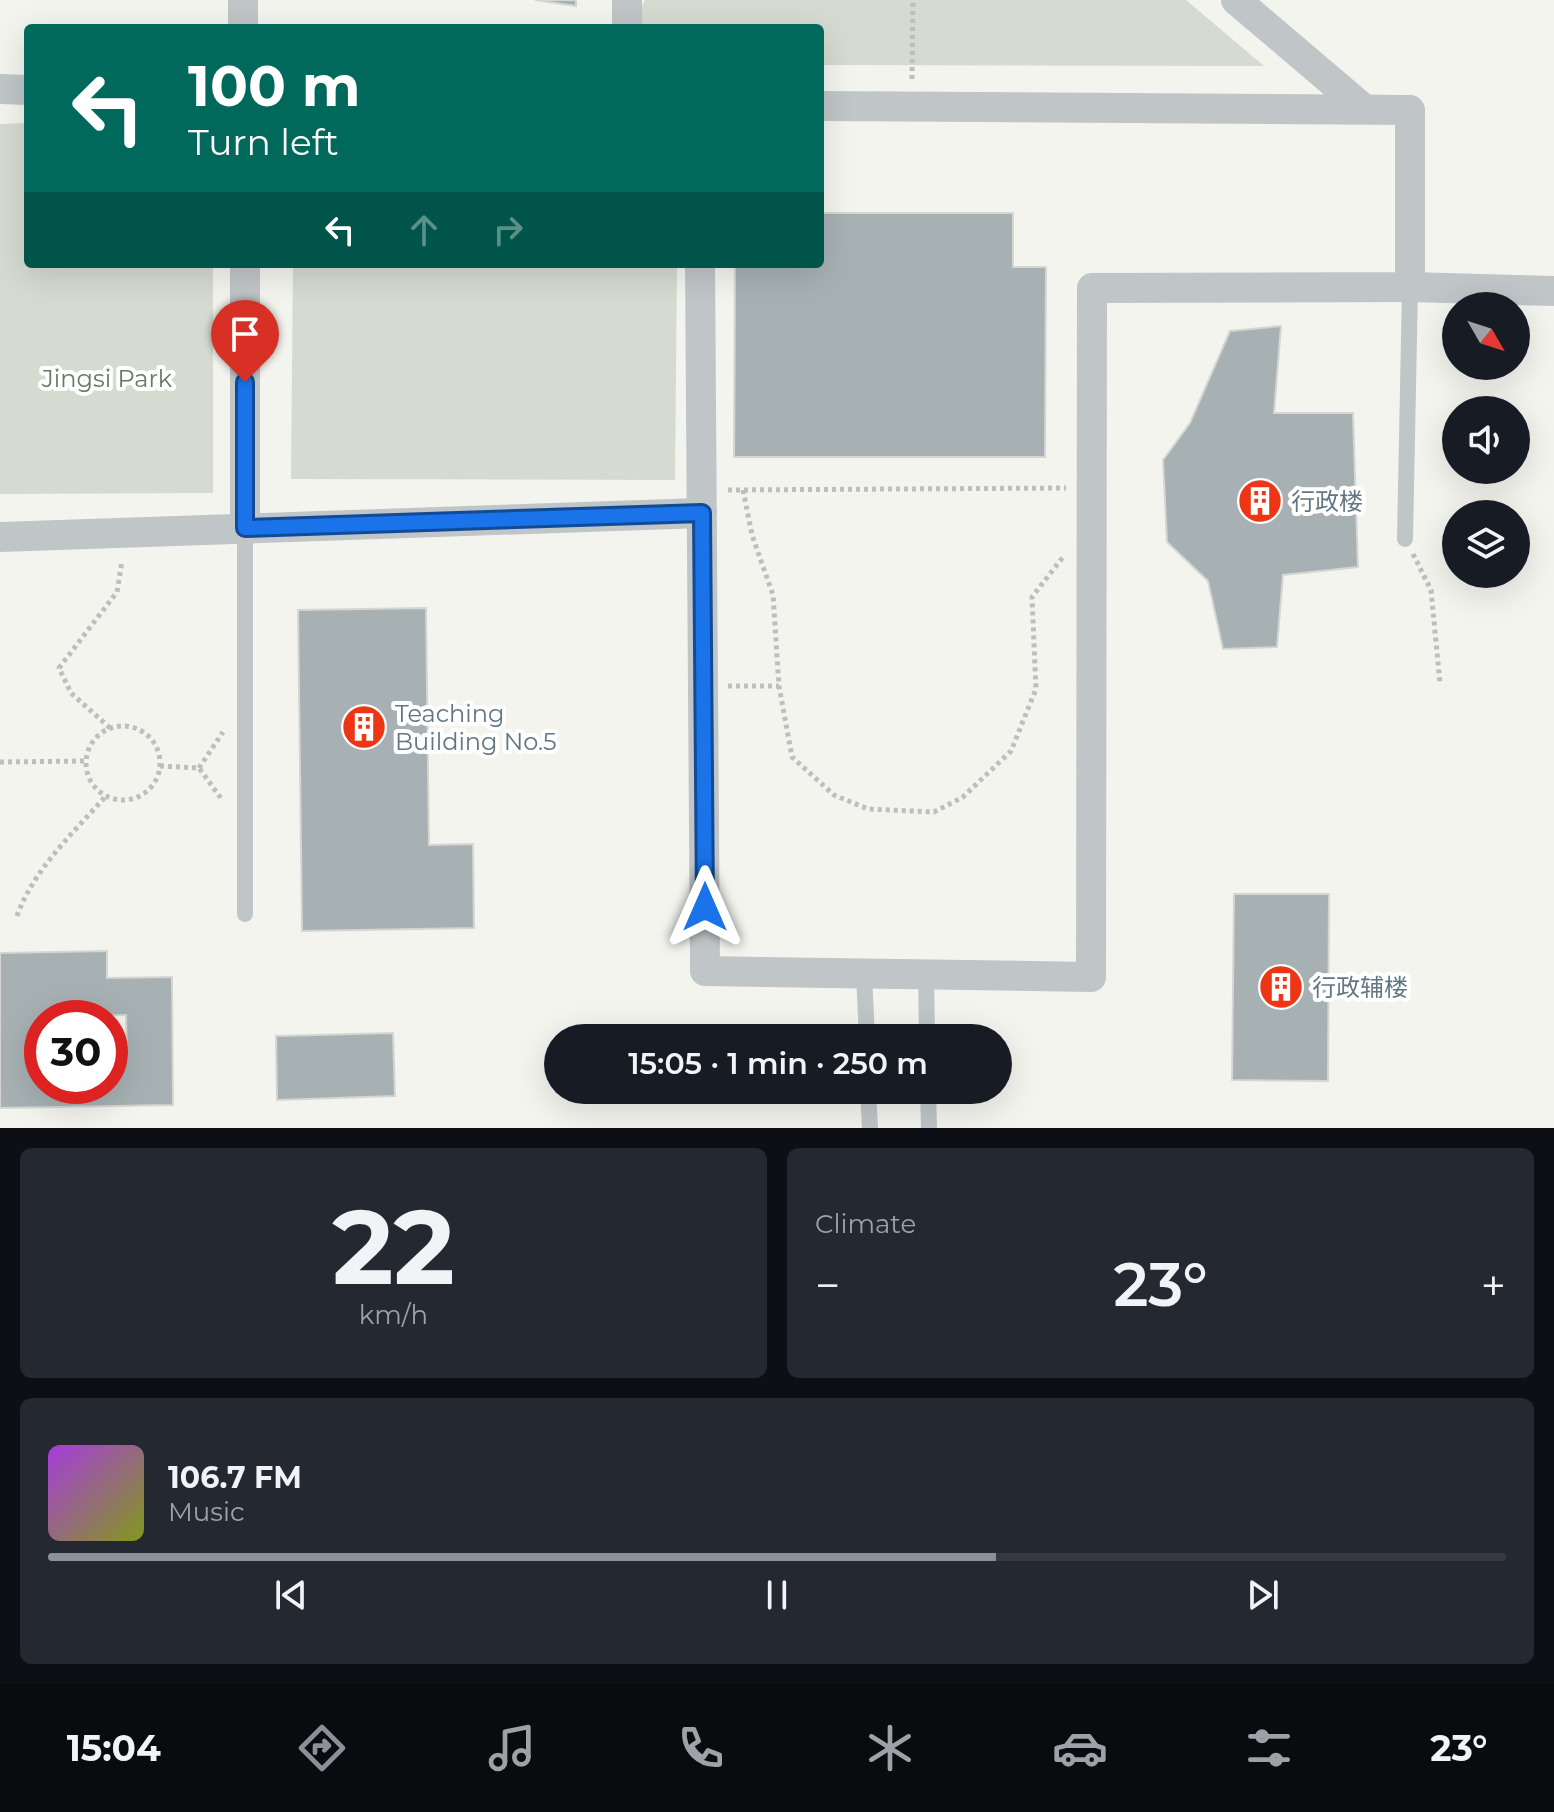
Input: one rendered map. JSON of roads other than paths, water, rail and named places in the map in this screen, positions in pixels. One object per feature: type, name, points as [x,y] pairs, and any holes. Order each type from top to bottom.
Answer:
[{"type":"street","points":[[243,0],[243,24]]},
{"type":"street","points":[[627,0],[627,24]]},
{"type":"street","points":[[1236,0],[1363,108]]},
{"type":"street","points":[[0,89],[24,90]]},
{"type":"street","points":[[824,106],[1410,110],[1410,287]]},
{"type":"street","points":[[245,268],[245,528]]},
{"type":"street","points":[[700,268],[705,971],[1091,977],[1092,288],[1410,287],[1554,291]]},
{"type":"street","points":[[0,537],[245,528],[702,502]]},
{"type":"lane","points":[[1405,539],[1410,287]]},
{"type":"lane","points":[[245,528],[245,914]]},
{"type":"lane","points":[[864,974],[866,1024]]},
{"type":"lane","points":[[926,974],[927,1024]]},
{"type":"lane","points":[[869,1104],[870,1128]]},
{"type":"lane","points":[[928,1104],[929,1128]]},
{"type":"place","name":"行政楼","points":[[1260,501]]},
{"type":"place","name":"Teaching Building No.5","points":[[364,727]]},
{"type":"place","name":"行政辅楼","points":[[1281,987]]},
{"type":"park label","name":"Jingsi Park","points":[[107,378]]}]
